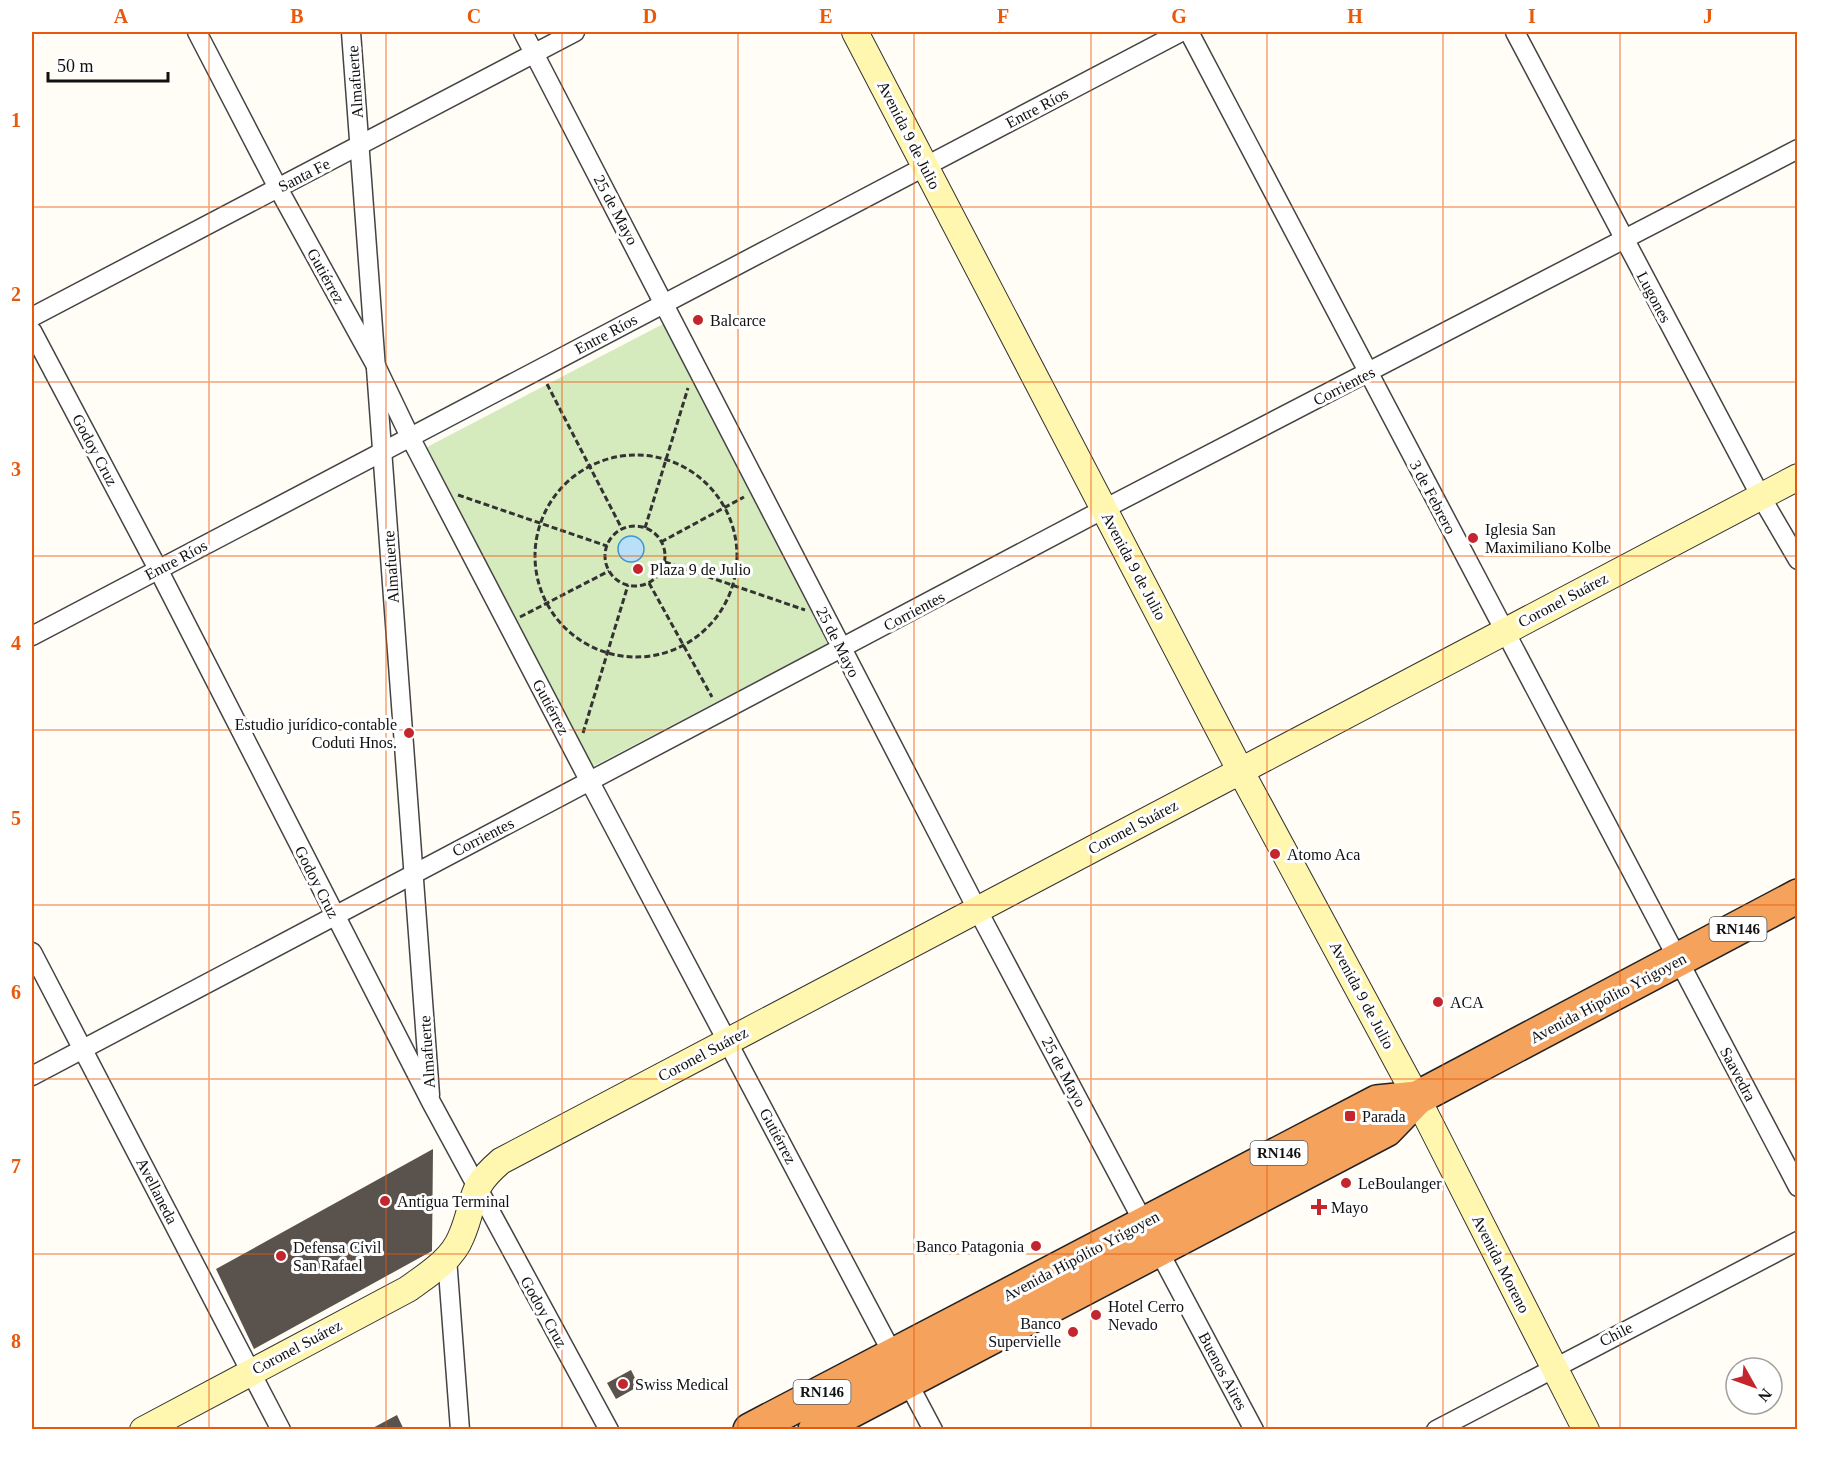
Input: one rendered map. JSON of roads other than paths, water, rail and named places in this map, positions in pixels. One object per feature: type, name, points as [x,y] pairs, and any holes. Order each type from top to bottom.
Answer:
[{"type":"highway","name":"Avenida Hipólito Yrigoyen","points":[[750,1430],[901,1367],[1152,1236],[1386,1130],[1417,1098],[1797,896]]},
{"type":"highway","name":"Avenida Hipólito Yrigoyen","points":[[815,1430],[901,1367]]},
{"type":"street","name":"Gutiérrez","points":[[197,32],[278,188],[376,366],[410,437],[590,782],[933,1430]]},
{"type":"street","name":"Almafuerte","points":[[351,32],[431,1102]]},
{"type":"street","name":"25 de Mayo","points":[[523,32],[977,909],[1152,1236]]},
{"type":"street","name":"Santa Fe","points":[[32,317],[360,147],[575,32]]},
{"type":"street","name":"Avenida 9 de Julio","points":[[855,32],[1240,770],[1417,1098]]},
{"type":"street","name":"Entre Ríos","points":[[32,636],[1181,32]]},
{"type":"street","name":"3 de Febrero","points":[[1189,32],[1678,961]]},
{"type":"street","name":"Lugones","points":[[1515,32],[1760,495],[1797,560]]},
{"type":"street","name":"Corrientes","points":[[32,1076],[333,915],[842,650],[1104,509],[1797,149]]},
{"type":"street","name":"Godoy Cruz","points":[[32,331],[158,569],[333,915],[431,1102],[609,1430]]},
{"type":"street","name":"Coronel Suárez","points":[[476,1187],[501,1161],[1797,477]]},
{"type":"street","name":"Avellaneda","points":[[32,952],[281,1430]]},
{"type":"street","name":"Saavedra","points":[[1678,961],[1797,1187]]},
{"type":"street","name":"Avenida Moreno","points":[[1417,1098],[1586,1430]]},
{"type":"street","points":[[460,1430],[447,1258],[461,1238],[476,1187]]},
{"type":"street","name":"Buenos Aires","points":[[1152,1236],[1254,1430]]},
{"type":"street","name":"Chile","points":[[1436,1430],[1553,1366],[1797,1241]]},
{"type":"street","name":"Coronel Suárez","points":[[143,1430],[408,1289],[447,1258]]},
{"type":"water","points":[[631,536],[641,539],[644,549],[641,559],[631,562],[621,559],[618,549],[621,539]]},
{"type":"place","name":"Balcarce","points":[[698,320]]},
{"type":"place","name":"Iglesia San Maximiliano Kolbe","points":[[1473,538]]},
{"type":"place","name":"Plaza 9 de Julio","points":[[638,569]]},
{"type":"place","name":"Estudio jurídico-contable Coduti Hnos.","points":[[409,733]]},
{"type":"place","name":"Atomo Aca","points":[[1275,854]]},
{"type":"place","name":"ACA","points":[[1438,1002]]},
{"type":"place","name":"Parada","points":[[1350,1116]]},
{"type":"place","name":"LeBoulanger","points":[[1346,1183]]},
{"type":"place","name":"Antigua Terminal","points":[[385,1201]]},
{"type":"place","name":"Mayo","points":[[1319,1207]]},
{"type":"place","name":"Banco Patagonia","points":[[1036,1246]]},
{"type":"place","name":"Defensa Civil San Rafael","points":[[281,1256]]},
{"type":"place","name":"Hotel Cerro Nevado","points":[[1096,1315]]},
{"type":"place","name":"Banco Supervielle","points":[[1073,1332]]},
{"type":"place","name":"Swiss Medical","points":[[623,1384]]}]
